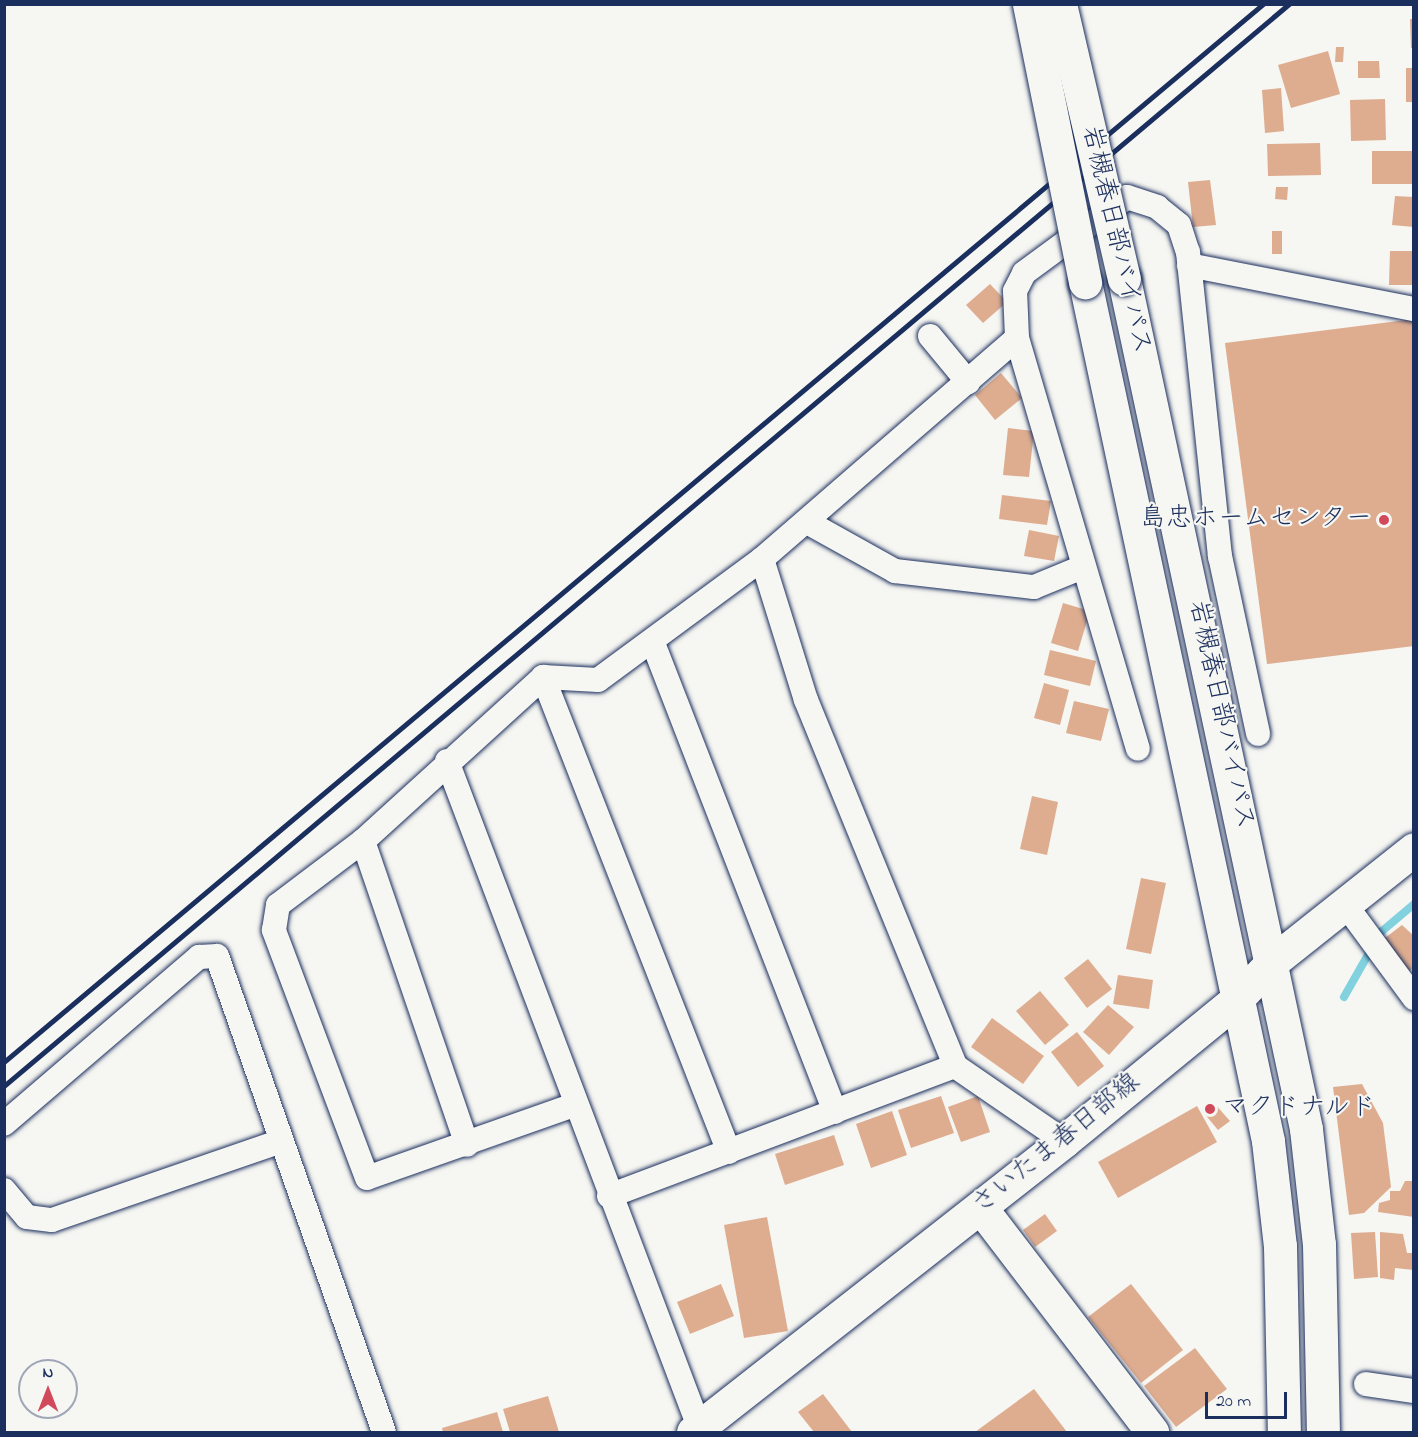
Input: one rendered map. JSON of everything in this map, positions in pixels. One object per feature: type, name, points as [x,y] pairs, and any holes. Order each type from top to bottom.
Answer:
[{"type":"main road","name":"岩槻春日部バイパス","points":[[1029,4],[1084,282],[1268,1142],[1280,1246],[1284,1432]]},
{"type":"main road","name":"岩槻春日部バイパス","points":[[1060,4],[1124,279],[1306,1129],[1319,1244],[1323,1432]]},
{"type":"main road","name":"さいたま春日部線","points":[[696,1430],[1064,1141],[1236,1000],[1272,962],[1354,916],[1413,849]]},
{"type":"main road","points":[[981,1208],[1152,1432]]},
{"type":"street","points":[[1138,749],[1017,338],[1015,291],[1024,273],[1127,197],[1157,207],[1179,225],[1189,265],[1220,556],[1258,734]]},
{"type":"street","points":[[1189,265],[1413,309]]},
{"type":"street","points":[[930,336],[968,382]]},
{"type":"street","points":[[574,1105],[467,1145],[367,1178],[274,930],[278,905],[363,841],[447,761],[543,677],[598,680],[653,643],[807,522],[1017,338]]},
{"type":"street","points":[[807,522],[895,571],[1034,587],[1083,567]]},
{"type":"street","points":[[762,559],[806,700],[955,1066],[1064,1141]]},
{"type":"street","points":[[653,643],[835,1112]]},
{"type":"street","points":[[543,677],[729,1152]]},
{"type":"street","points":[[447,761],[696,1430]]},
{"type":"street","points":[[363,841],[467,1145]]},
{"type":"street","points":[[1354,916],[1384,961],[1413,998]]},
{"type":"street","points":[[4,1124],[199,957],[217,956],[384,1432]]},
{"type":"street","points":[[609,1196],[955,1066]]},
{"type":"street","points":[[4,1190],[27,1216],[52,1220],[282,1141]]},
{"type":"street","points":[[1366,1384],[1413,1391]]},
{"type":"building","points":[[1410,19],[1414,19],[1414,48],[1411,48]]},
{"type":"building","points":[[1336,47],[1344,47],[1343,62],[1335,62]]},
{"type":"building","points":[[1328,51],[1340,94],[1291,108],[1278,65]]},
{"type":"building","points":[[1358,61],[1379,61],[1380,78],[1358,78]]},
{"type":"building","points":[[1406,68],[1414,68],[1414,102],[1406,102]]},
{"type":"building","points":[[1281,88],[1284,131],[1265,133],[1262,90]]},
{"type":"building","points":[[1385,99],[1386,140],[1351,141],[1350,100]]},
{"type":"building","points":[[1320,143],[1321,175],[1268,176],[1267,144]]},
{"type":"building","points":[[1372,151],[1414,151],[1414,184],[1372,184]]},
{"type":"building","points":[[1210,180],[1216,225],[1193,227],[1188,182]]},
{"type":"building","points":[[1276,187],[1288,187],[1287,200],[1275,199]]},
{"type":"building","points":[[1395,196],[1414,197],[1414,227],[1392,225]]},
{"type":"building","points":[[1272,231],[1282,231],[1282,254],[1272,254]]},
{"type":"building","points":[[1390,251],[1414,251],[1414,285],[1389,285]]},
{"type":"building","points":[[990,284],[1007,302],[983,323],[966,305]]},
{"type":"building","points":[[1414,319],[1414,646],[1267,664],[1225,343]]},
{"type":"building","points":[[1001,373],[1022,398],[995,420],[975,395]]},
{"type":"building","points":[[1008,428],[1034,431],[1029,477],[1003,475]]},
{"type":"building","points":[[1002,495],[1051,501],[1047,525],[999,519]]},
{"type":"building","points":[[1029,530],[1059,536],[1054,561],[1024,556]]},
{"type":"building","points":[[1063,603],[1090,611],[1078,651],[1051,643]]},
{"type":"building","points":[[1050,650],[1096,661],[1090,686],[1044,675]]},
{"type":"building","points":[[1044,683],[1069,690],[1060,725],[1034,718]]},
{"type":"building","points":[[1074,701],[1109,709],[1101,741],[1066,733]]},
{"type":"building","points":[[1032,796],[1058,802],[1047,855],[1020,849]]},
{"type":"building","points":[[1141,878],[1166,883],[1151,954],[1126,949]]},
{"type":"building","points":[[1402,925],[1414,936],[1414,967],[1408,972],[1385,938]]},
{"type":"building","points":[[1088,959],[1112,989],[1087,1008],[1064,978]]},
{"type":"building","points":[[1118,975],[1153,980],[1149,1009],[1113,1004]]},
{"type":"building","points":[[1040,991],[1069,1025],[1045,1045],[1016,1011]]},
{"type":"building","points":[[1108,1005],[1134,1027],[1109,1055],[1083,1032]]},
{"type":"building","points":[[992,1018],[1044,1056],[1023,1084],[971,1047]]},
{"type":"building","points":[[1077,1032],[1104,1066],[1078,1087],[1051,1052]]},
{"type":"building","points":[[1362,1084],[1383,1123],[1391,1187],[1364,1213],[1349,1215],[1333,1087]]},
{"type":"building","points":[[941,1096],[954,1133],[911,1148],[898,1110]]},
{"type":"building","points":[[978,1096],[990,1132],[961,1142],[948,1107]]},
{"type":"building","points":[[1214,1103],[1230,1121],[1218,1130],[1203,1112]]},
{"type":"building","points":[[1197,1106],[1217,1142],[1118,1198],[1098,1162]]},
{"type":"building","points":[[892,1111],[907,1155],[871,1168],[856,1124]]},
{"type":"building","points":[[834,1135],[844,1165],[785,1185],[775,1154]]},
{"type":"building","points":[[1405,1181],[1414,1181],[1414,1217],[1378,1212],[1379,1203],[1390,1200],[1390,1191],[1400,1191]]},
{"type":"building","points":[[1045,1214],[1057,1231],[1035,1247],[1023,1230]]},
{"type":"building","points":[[767,1217],[788,1331],[744,1338],[724,1225]]},
{"type":"building","points":[[1375,1232],[1378,1277],[1354,1279],[1351,1233]]},
{"type":"building","points":[[1380,1232],[1403,1234],[1407,1253],[1414,1253],[1414,1270],[1395,1268],[1394,1280],[1380,1278]]},
{"type":"building","points":[[721,1284],[734,1316],[690,1334],[677,1302]]},
{"type":"building","points":[[1131,1284],[1183,1350],[1141,1383],[1088,1317]]},
{"type":"building","points":[[1195,1348],[1227,1389],[1176,1427],[1144,1386]]},
{"type":"building","points":[[1034,1389],[1067,1432],[975,1432]]},
{"type":"building","points":[[823,1394],[852,1432],[814,1432],[798,1412]]},
{"type":"building","points":[[548,1396],[559,1432],[510,1432],[503,1409]]},
{"type":"building","points":[[497,1412],[503,1432],[443,1432],[442,1428]]},
{"type":"waterway","points":[[1344,997],[1381,932],[1414,904]]},
{"type":"railway","points":[[4,1062],[1263,4]]},
{"type":"railway","points":[[4,1086],[1289,4]]},
{"type":"place","name":"島忠ホームセンター","points":[[1384,520]]},
{"type":"place","name":"マクドナルド","points":[[1210,1109]]}]
